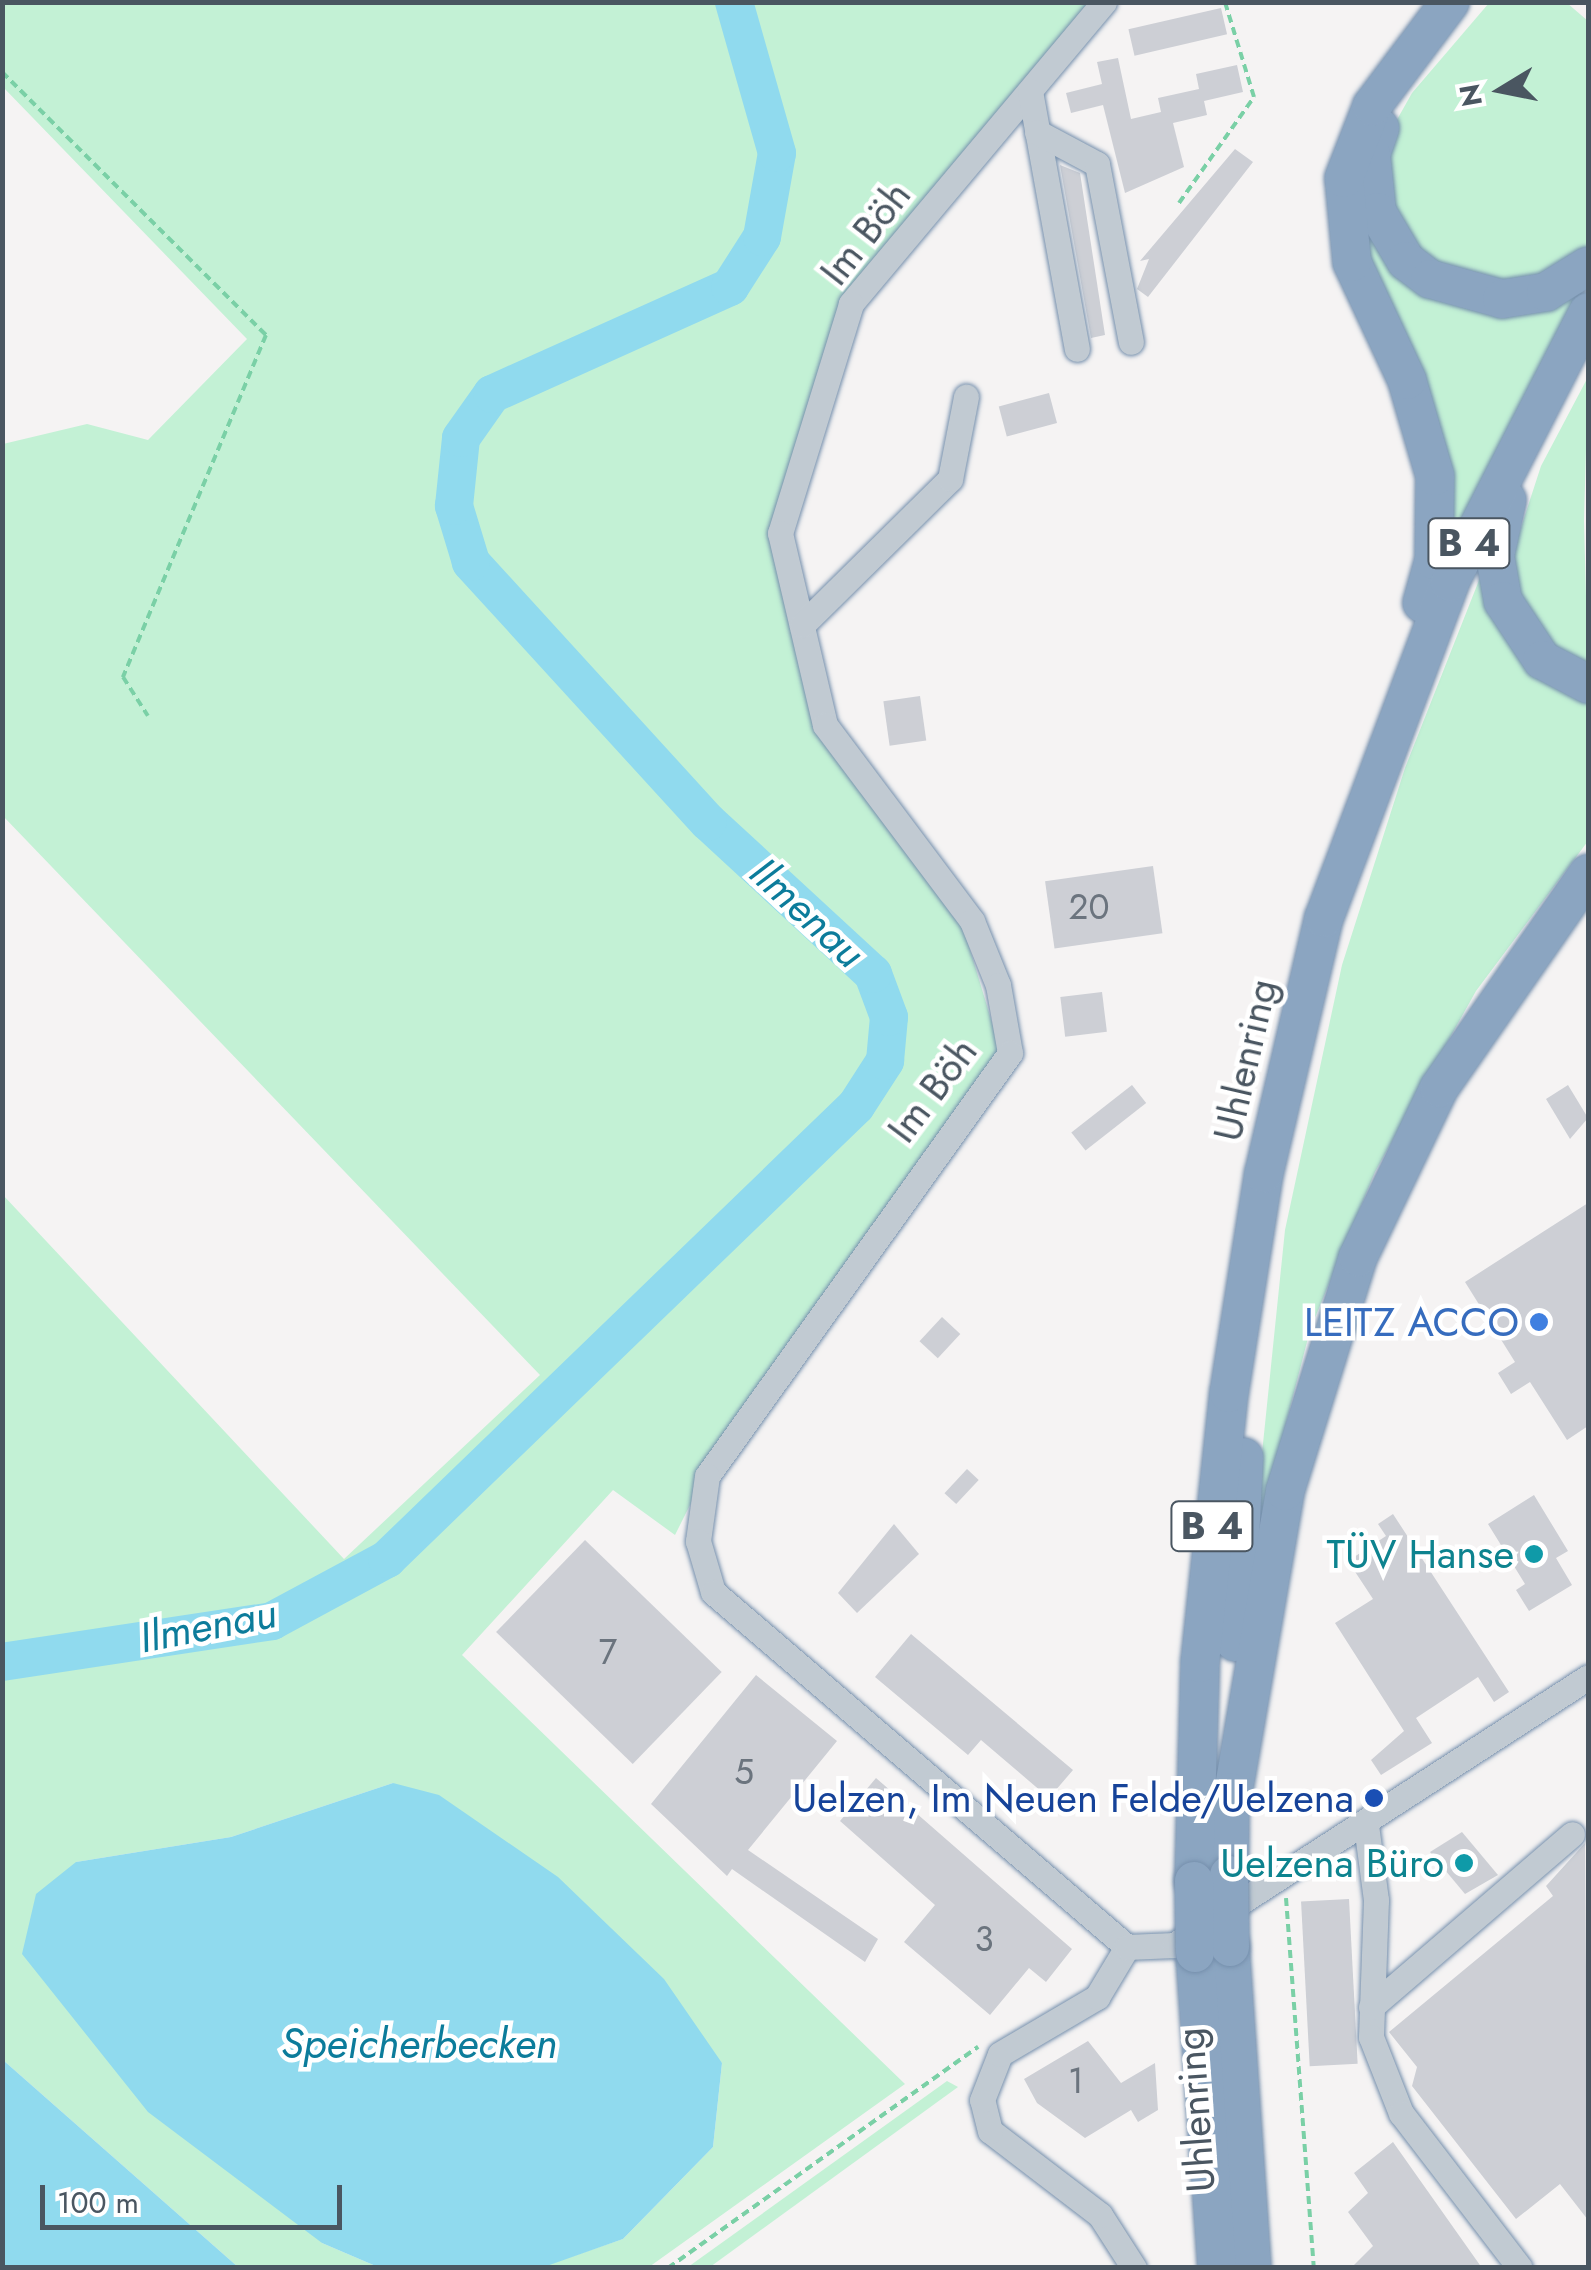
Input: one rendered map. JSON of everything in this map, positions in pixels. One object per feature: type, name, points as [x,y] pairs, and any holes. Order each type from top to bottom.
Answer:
[{"type":"highway","points":[[1394,713],[1434,560],[1435,476],[1407,380],[1352,262],[1344,178],[1372,106],[1450,2]]},
{"type":"highway","points":[[1472,2],[1385,113],[1371,154],[1377,212],[1406,261],[1460,293],[1546,292],[1588,266]]},
{"type":"highway","name":"Uhlenring","points":[[1212,1878],[1212,1528],[1264,1173],[1324,918],[1394,713],[1553,376],[1588,312]]},
{"type":"highway","points":[[1553,376],[1495,556],[1518,634],[1542,660],[1588,684]]},
{"type":"highway","points":[[1229,1816],[1286,1491],[1358,1257],[1439,1088],[1588,874]]},
{"type":"highway","name":"B 4","points":[[1213,1950],[1212,1878],[1229,1816],[1264,1173]]},
{"type":"highway","name":"Uhlenring","points":[[1213,1950],[1217,2268]]},
{"type":"highway","name":"Uhlenring","points":[[1213,1950],[1252,2268]]},
{"type":"street","name":"Im Böh","points":[[1104,2],[850,304],[780,533],[825,725],[972,921],[998,985],[1010,1053],[707,1476],[698,1542],[713,1592],[1135,1948]]},
{"type":"street","points":[[1030,91],[1078,350]]},
{"type":"street","points":[[1038,132],[1098,164],[1131,342]]},
{"type":"street","points":[[802,625],[950,478],[966,397]]},
{"type":"street","points":[[1134,2268],[1100,2215],[990,2131],[982,2100],[1000,2054],[1097,1996],[1135,1948],[1174,1946],[1295,1873],[1588,1678]]},
{"type":"street","points":[[1366,1825],[1376,1900],[1371,2037],[1401,2113],[1520,2268]]},
{"type":"street","points":[[1371,2007],[1572,1834]]},
{"type":"path","points":[[1179,203],[1254,97],[1225,2]]},
{"type":"path","points":[[2,72],[266,335],[124,677],[148,716]]},
{"type":"path","points":[[1295,1873],[1286,1896],[1314,2268]]},
{"type":"path","points":[[668,2268],[982,2044],[1000,2054]]},
{"type":"green space","points":[[3,3],[1088,3],[846,292],[773,537],[820,728],[962,923],[1000,1049],[716,1453],[675,1535],[613,1490],[462,1655],[905,2084],[649,2267],[541,2267],[623,2239],[713,2147],[722,2063],[393,1783],[231,1837],[76,1862],[322,2243],[378,2267],[238,2267],[3,2060],[3,1195],[344,1559],[540,1375],[3,816],[3,444],[87,424],[148,440],[247,339],[3,87]]},
{"type":"green space","points":[[1489,3],[1567,3],[1588,21],[1588,249],[1576,264],[1501,291],[1415,253],[1384,187],[1394,125],[1412,93]]},
{"type":"green space","points":[[1361,176],[1409,275],[1586,285],[1451,541],[1359,260]]},
{"type":"green space","points":[[1588,377],[1584,521],[1588,672],[1552,651],[1518,596],[1513,552],[1541,466]]},
{"type":"green space","points":[[1485,565],[1588,694],[1588,841],[1476,991],[1375,1172],[1310,1330],[1251,1560],[1285,1230],[1342,965],[1405,768]]},
{"type":"green space","points":[[947,2081],[958,2087],[710,2267],[688,2267]]},
{"type":"water","name":"Speicherbecken","points":[[393,1783],[439,1795],[558,1877],[664,1979],[722,2063],[713,2147],[623,2239],[541,2268],[378,2267],[322,2243],[148,2112],[22,1954],[36,1894],[76,1862],[231,1837]]},
{"type":"water","points":[[3,2060],[238,2267],[3,2267]]},
{"type":"building","points":[[1221,8],[1227,34],[1135,56],[1128,29]]},
{"type":"building","points":[[1118,58],[1131,119],[1161,112],[1158,98],[1199,89],[1196,74],[1237,65],[1243,92],[1204,101],[1207,115],[1173,123],[1184,167],[1125,193],[1103,105],[1071,113],[1066,93],[1102,84],[1097,62]]},
{"type":"building","points":[[1235,149],[1253,162],[1148,297],[1137,289],[1149,259],[1140,261]]},
{"type":"building","points":[[1060,165],[1080,173],[1105,335],[1091,338]]},
{"type":"building","points":[[1049,393],[1057,423],[1007,436],[999,406]]},
{"type":"building","points":[[920,696],[926,741],[890,746],[883,701]]},
{"type":"building","points":[[1153,866],[1162,933],[1055,949],[1045,881]]},
{"type":"building","points":[[1102,992],[1107,1032],[1065,1037],[1060,997]]},
{"type":"building","points":[[1132,1085],[1146,1103],[1085,1151],[1071,1132]]},
{"type":"building","points":[[1568,1085],[1588,1118],[1570,1139],[1546,1099]]},
{"type":"building","name":"LEITZ ACCO","points":[[1588,1203],[1588,1426],[1567,1440],[1530,1382],[1511,1394],[1498,1373],[1515,1362],[1465,1282]]},
{"type":"building","points":[[942,1317],[960,1334],[938,1358],[919,1341]]},
{"type":"building","points":[[967,1469],[979,1480],[956,1504],[944,1493]]},
{"type":"building","name":"TÜV Hanse","points":[[1534,1495],[1568,1551],[1556,1558],[1572,1585],[1529,1611],[1516,1590],[1525,1584],[1488,1524]]},
{"type":"building","points":[[1393,1514],[1509,1692],[1494,1702],[1478,1677],[1416,1718],[1432,1743],[1381,1775],[1371,1760],[1404,1731],[1335,1623],[1373,1599],[1348,1561],[1386,1536],[1378,1524]]},
{"type":"building","points":[[894,1524],[919,1554],[857,1613],[838,1593]]},
{"type":"building","points":[[585,1540],[722,1672],[633,1764],[496,1632]]},
{"type":"building","points":[[911,1634],[1073,1770],[1049,1798],[981,1740],[968,1755],[875,1677]]},
{"type":"building","points":[[756,1675],[837,1741],[748,1850],[878,1939],[865,1962],[732,1869],[727,1876],[651,1804]]},
{"type":"building","points":[[876,1778],[1072,1949],[1046,1982],[1029,1968],[990,2015],[904,1942],[935,1905],[840,1821]]},
{"type":"building","name":"Uelzena Büro","points":[[1462,1832],[1498,1875],[1465,1894],[1430,1852]]},
{"type":"building","points":[[1585,1843],[1588,2220],[1560,2184],[1516,2219],[1412,2086],[1417,2067],[1389,2032],[1553,1896],[1546,1886]]},
{"type":"building","points":[[1349,1899],[1358,2064],[1310,2066],[1301,1902]]},
{"type":"building","points":[[1088,2041],[1121,2083],[1155,2063],[1158,2110],[1138,2122],[1131,2110],[1085,2138],[1037,2103],[1024,2079]]},
{"type":"building","points":[[1393,2142],[1482,2268],[1351,2268],[1373,2246],[1348,2212],[1368,2193],[1354,2173]]},
{"type":"waterway","name":"Ilmenau","points":[[2,1662],[272,1621],[387,1559],[856,1106],[885,1061],[889,1017],[873,974],[708,822],[471,562],[454,506],[461,438],[492,394],[730,287],[762,237],[777,153],[734,2]]},
{"type":"place","name":"LEITZ ACCO","points":[[1539,1322]]},
{"type":"place","name":"TÜV Hanse","points":[[1534,1554]]},
{"type":"place","name":"Uelzen, Im Neuen Felde/Uelzena","points":[[1374,1798]]},
{"type":"place","name":"Uelzena Büro","points":[[1464,1863]]}]
